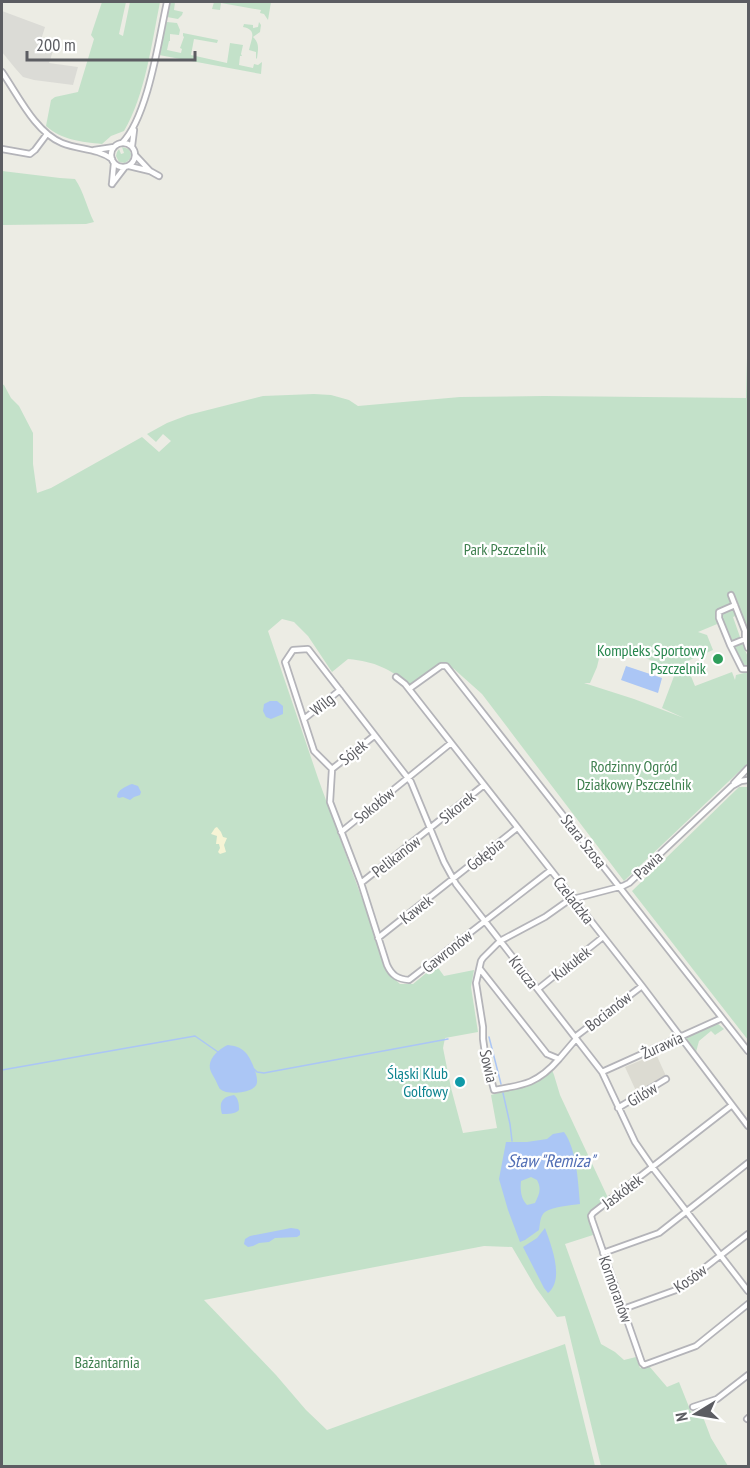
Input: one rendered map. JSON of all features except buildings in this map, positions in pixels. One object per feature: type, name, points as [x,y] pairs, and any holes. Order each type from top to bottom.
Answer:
[{"type":"street","points":[[159,176],[150,171],[136,156],[132,146],[135,124],[152,75],[166,2]]},
{"type":"street","points":[[2,72],[35,121],[55,140],[67,145],[94,150],[114,147],[122,143],[132,146]]},
{"type":"street","points":[[2,83],[7,79]]},
{"type":"street","points":[[122,143],[135,124]]},
{"type":"street","points":[[2,149],[30,154],[47,134]]},
{"type":"street","points":[[114,147],[111,153],[112,184],[133,163],[136,156]]},
{"type":"street","points":[[94,150],[119,166],[150,171]]},
{"type":"street","points":[[731,595],[745,631],[748,648]]},
{"type":"street","points":[[735,605],[719,612],[719,618],[742,669],[748,669]]},
{"type":"street","points":[[730,645],[745,639]]},
{"type":"street","name":"Krucza","points":[[304,719],[285,662],[293,650],[308,650],[407,778],[415,790],[453,879],[602,1072],[635,1142],[748,1291]]},
{"type":"street","name":"Stara Szosa","points":[[409,689],[441,666],[446,666],[748,1051]]},
{"type":"street","name":"Czeladzka","points":[[396,677],[409,689],[642,986],[748,1126]]},
{"type":"street","name":"Wilg","points":[[304,719],[340,690]]},
{"type":"street","points":[[304,719],[314,751],[332,769],[330,802],[361,883],[378,938]]},
{"type":"street","name":"Sójek","points":[[332,769],[374,736]]},
{"type":"street","name":"Sokołów","points":[[341,832],[451,743]]},
{"type":"street","points":[[732,786],[748,768]]},
{"type":"street","name":"Pawia","points":[[500,940],[545,917],[573,898],[629,883],[732,786],[748,780]]},
{"type":"street","name":"Sikorek","points":[[430,829],[484,785]]},
{"type":"street","name":"Gołębia","points":[[453,879],[517,828]]},
{"type":"street","name":"Pelikanów","points":[[361,883],[430,829]]},
{"type":"street","name":"Gawronów","points":[[378,938],[390,973],[398,979],[409,980],[551,870]]},
{"type":"street","name":"Kawek","points":[[378,938],[453,879]]},
{"type":"street","name":"Kukułek","points":[[538,989],[603,937]]},
{"type":"street","points":[[500,940],[481,962],[480,969],[547,1054],[559,1059]]},
{"type":"street","name":"Sowia","points":[[480,969],[476,983],[486,1060],[494,1090],[520,1086],[534,1081],[552,1068],[576,1038]]},
{"type":"street","name":"Bocianów","points":[[576,1038],[642,986]]},
{"type":"street","name":"Żurawia","points":[[602,1072],[722,1017]]},
{"type":"street","name":"Gilów","points":[[618,1108],[666,1079]]},
{"type":"street","name":"Jaskółek","points":[[591,1216],[732,1105]]},
{"type":"street","points":[[603,1253],[659,1233],[748,1163]]},
{"type":"street","name":"Kormoranów","points":[[591,1216],[644,1365],[696,1346],[748,1304]]},
{"type":"street","name":"Kosów","points":[[623,1309],[676,1290],[748,1234]]},
{"type":"street","points":[[693,1407],[717,1399],[748,1375]]},
{"type":"shaded area","points":[[2,11],[45,27],[40,43],[54,48],[49,63],[78,67],[73,85],[23,77],[2,52]]},
{"type":"shaded area","points":[[656,1054],[666,1076],[637,1093],[625,1067]]},
{"type":"green space","points":[[102,2],[126,2],[119,34],[123,36],[130,2],[160,2],[143,85],[131,117],[124,131],[111,136],[102,144],[65,137],[46,126],[51,100],[78,92],[94,39],[91,35]]},
{"type":"green space","points":[[170,2],[175,2],[174,10],[183,12],[178,19],[167,17]]},
{"type":"green space","points":[[214,2],[271,2],[268,20],[264,14],[260,13],[261,10],[221,3],[220,10],[212,9]]},
{"type":"green space","points":[[167,22],[177,23],[180,30],[179,35],[170,34],[167,50],[181,53],[183,33],[218,40],[217,43],[194,39],[191,55],[227,63],[230,43],[243,45],[239,65],[253,68],[254,64],[258,65],[262,62],[261,74],[159,55]]},
{"type":"green space","points":[[259,22],[260,32],[253,37],[258,47],[256,59],[256,52],[249,50],[252,39],[251,30],[243,27],[244,24],[253,25],[253,28],[258,27]]},
{"type":"green space","points":[[122,147],[129,149],[131,154],[130,159],[125,163],[119,162],[116,156],[119,149],[121,154],[124,153]]},
{"type":"green space","points":[[2,171],[75,179],[94,222],[2,225]]},
{"type":"green space","points":[[748,358],[748,635],[741,614],[733,617],[740,639],[730,641],[722,622],[698,632],[707,635],[713,650],[685,662],[695,686],[732,672],[735,680],[736,675],[748,672],[748,763],[624,881],[482,694],[454,669],[442,662],[410,686],[382,667],[358,660],[348,659],[332,672],[308,636],[294,622],[282,619],[268,631],[319,781],[389,974],[400,984],[413,984],[436,965],[444,976],[474,970],[471,987],[478,1032],[445,1038],[443,1048],[463,1133],[497,1128],[491,1095],[534,1083],[552,1070],[560,1095],[609,1200],[589,1215],[593,1235],[565,1244],[601,1344],[624,1360],[636,1357],[640,1368],[649,1366],[667,1387],[679,1382],[691,1412],[700,1409],[711,1438],[728,1466],[601,1466],[565,1316],[557,1317],[536,1288],[512,1247],[484,1246],[204,1300],[327,1430],[565,1344],[595,1466],[2,1466],[2,384],[19,406],[33,433],[33,464],[37,493],[51,488],[142,437],[159,452],[171,441],[163,434],[156,442],[147,434],[167,423],[188,415],[263,396],[331,395],[349,400],[358,406],[460,397],[746,398]],"holes":[[[620,647],[676,671],[662,708],[684,718],[584,683],[590,683],[603,648]]]},
{"type":"green space","points":[[742,643],[748,657],[747,667],[741,665],[733,648]]},
{"type":"green space","points":[[739,787],[748,787],[748,1040],[632,891]]},
{"type":"green space","points":[[717,1023],[724,1029],[715,1035],[711,1031],[699,1041],[695,1052],[685,1039],[686,1037]]},
{"type":"sand","points":[[217,827],[223,837],[227,838],[224,845],[226,852],[220,854],[219,844],[216,844],[217,836],[211,834]]},
{"type":"water","points":[[626,666],[662,678],[658,693],[621,680]]},
{"type":"water","points":[[277,701],[283,706],[283,714],[271,719],[266,717],[263,711],[264,704]]},
{"type":"water","points":[[132,784],[138,786],[140,795],[130,800],[117,797],[120,790]]},
{"type":"water","points":[[228,1045],[241,1049],[249,1057],[257,1079],[252,1089],[231,1093],[219,1088],[210,1070],[210,1065],[215,1054]]},
{"type":"water","points":[[234,1095],[238,1100],[239,1110],[222,1114],[222,1101]]},
{"type":"water","name":"Staw \"Remiza\"","points":[[564,1132],[572,1148],[580,1204],[543,1213],[539,1230],[520,1242],[499,1179],[506,1142],[547,1139],[553,1134]],"holes":[[[531,1177],[537,1180],[540,1189],[538,1197],[535,1203],[527,1205],[521,1194],[521,1181]]]},
{"type":"water","points":[[291,1228],[298,1229],[300,1235],[275,1238],[269,1242],[248,1247],[244,1244],[245,1239],[250,1236]]},
{"type":"water","points":[[545,1228],[553,1252],[556,1271],[556,1279],[548,1293],[523,1247],[537,1238]]},
{"type":"waterway","points":[[2,1070],[195,1036],[218,1052]]},
{"type":"waterway","points":[[489,1037],[501,1084]]},
{"type":"waterway","points":[[254,1069],[264,1073],[448,1039]]},
{"type":"waterway","points":[[503,1093],[512,1141]]},
{"type":"place","name":"Kompleks Sportowy Pszczelnik","points":[[718,659]]},
{"type":"place","name":"Śląski Klub Golfowy","points":[[460,1082]]},
{"type":"park label","name":"Park Pszczelnik","points":[[505,549]]},
{"type":"park label","name":"Rodzinny Ogród Działkowy Pszczelnik","points":[[634,775]]},
{"type":"park label","name":"Bażantarnia","points":[[107,1362]]}]
